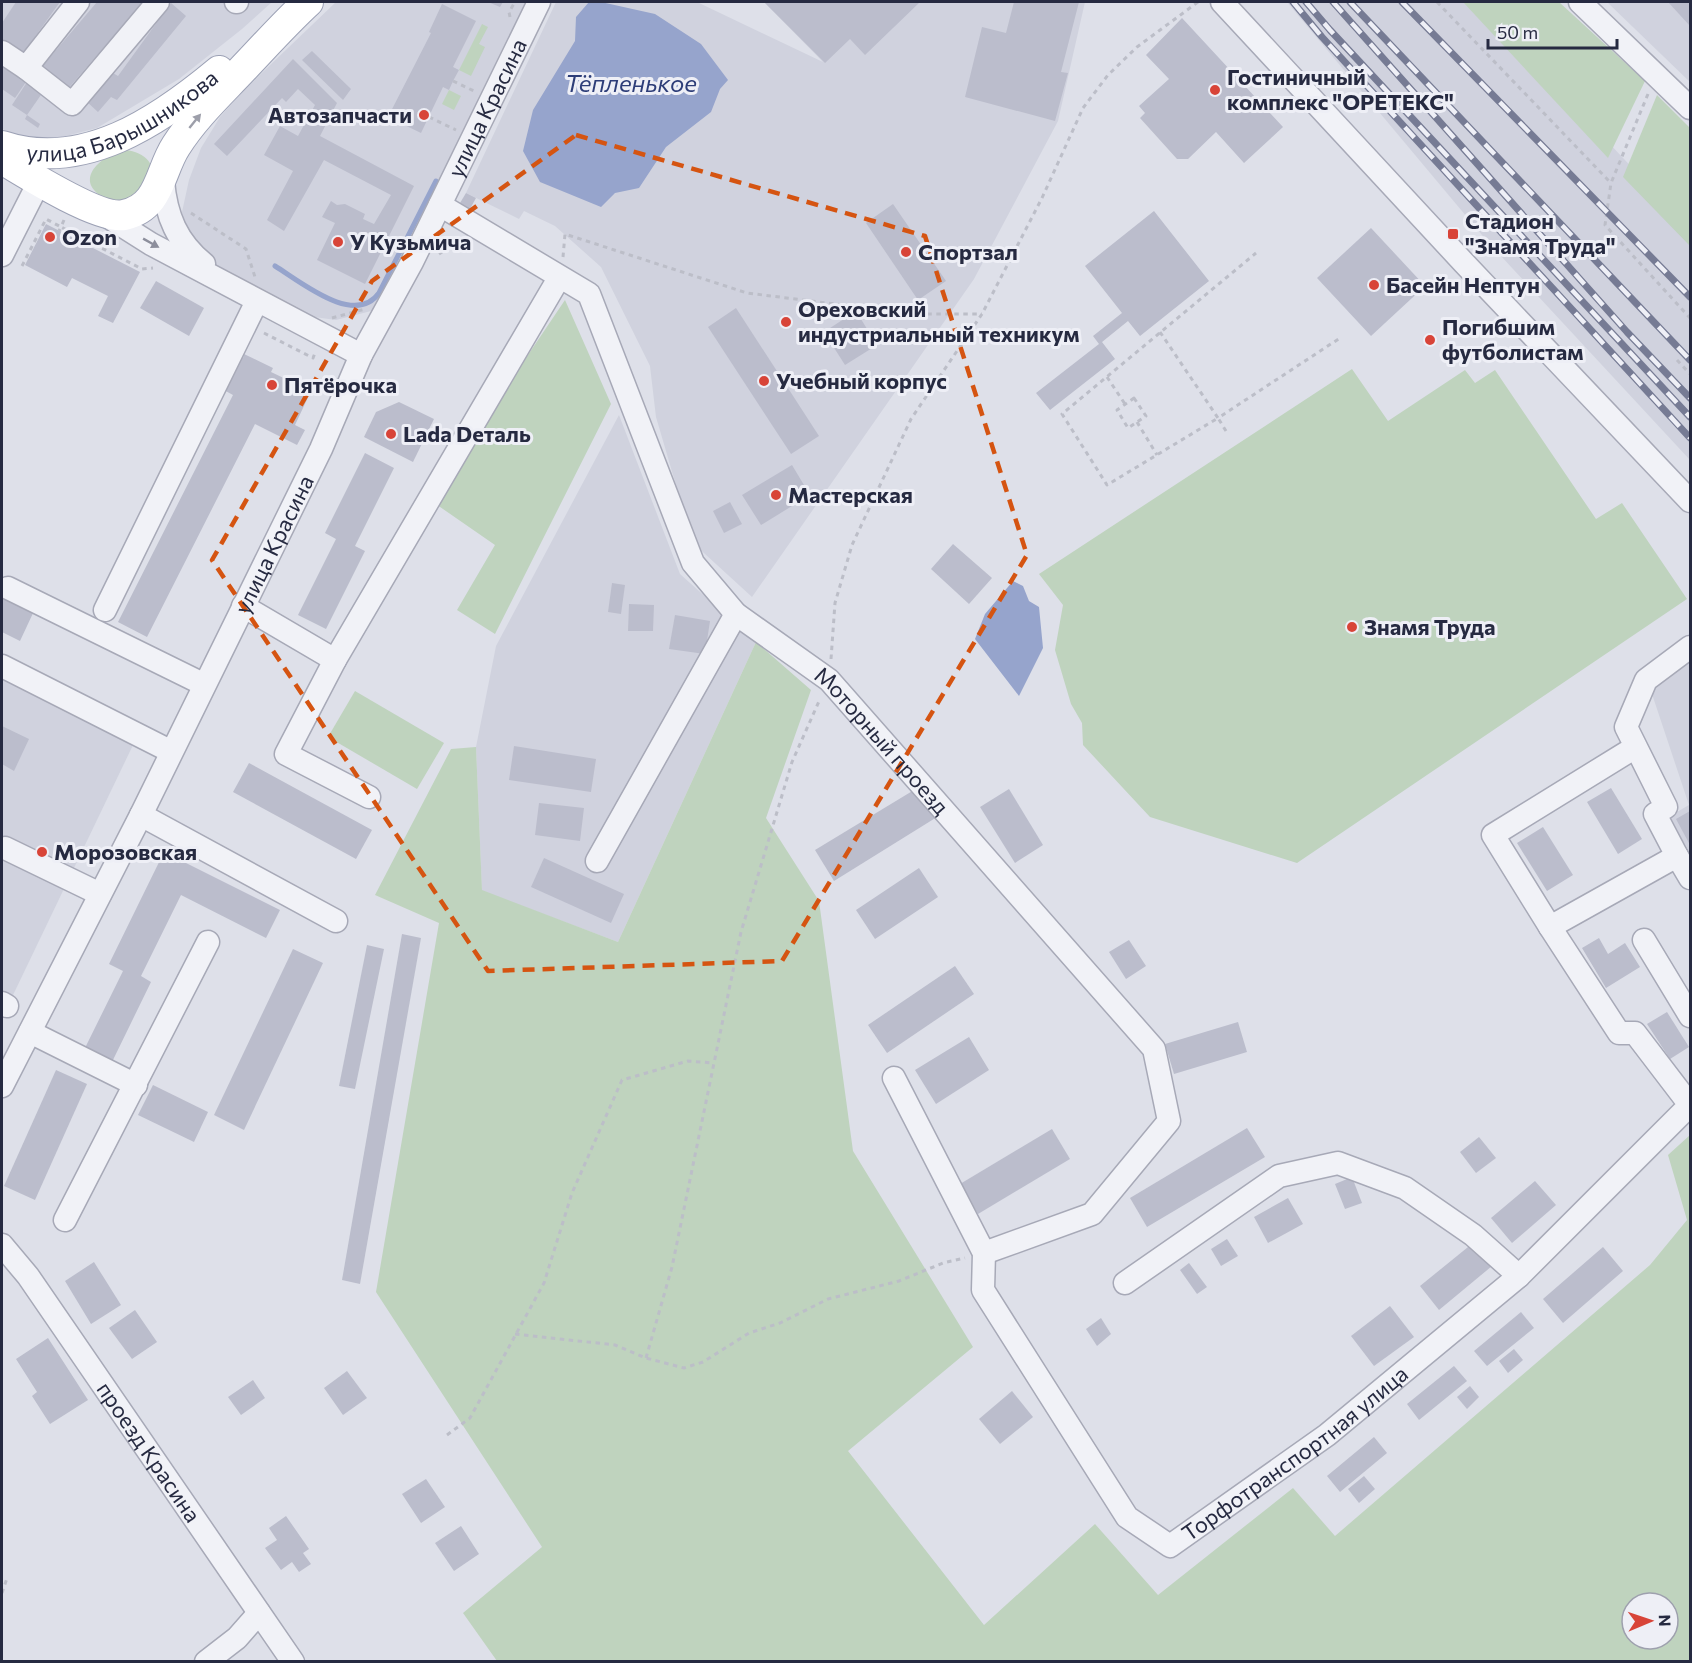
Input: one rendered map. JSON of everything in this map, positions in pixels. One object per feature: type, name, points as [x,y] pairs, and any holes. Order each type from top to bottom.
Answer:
[{"type":"main road","name":"улица Барышникова","points":[[2,147],[18,152],[44,153],[106,142],[175,107],[301,8]]},
{"type":"main road","name":"улица Барышникова","points":[[2,159],[34,191],[122,216],[138,211],[154,197],[175,147],[200,116],[301,8]]},
{"type":"main road","points":[[95,210],[79,180],[81,164],[87,154],[106,142],[131,138],[143,141],[154,148],[164,176]]},
{"type":"street","points":[[26,68],[78,2]]},
{"type":"street","points":[[2,52],[72,104],[158,2]]},
{"type":"street","name":"улица Красина","points":[[2,1086],[141,814],[170,751],[330,430],[361,355],[440,206],[539,2]]},
{"type":"street","points":[[1222,2],[1464,264],[1690,501]]},
{"type":"street","points":[[1580,2],[1690,108]]},
{"type":"street","points":[[164,176],[165,203],[177,234],[188,251],[224,281],[257,301],[361,355]]},
{"type":"street","points":[[2,255],[34,191]]},
{"type":"street","name":"Моторный проезд","points":[[440,206],[558,279],[589,294],[693,563],[736,614],[829,680],[1155,1049],[1169,1120],[1092,1214],[984,1253]]},
{"type":"street","name":"улица Барышникова","points":[[95,210],[151,244],[224,281]]},
{"type":"street","points":[[369,797],[286,754],[335,660],[558,279]]},
{"type":"street","points":[[105,610],[257,301]]},
{"type":"street","points":[[8,588],[203,684]]},
{"type":"street","points":[[243,606],[335,660]]},
{"type":"street","points":[[597,861],[736,614]]},
{"type":"street","points":[[1690,647],[1646,680],[1626,727],[1634,748],[1666,807],[1648,812],[1690,878]]},
{"type":"street","points":[[2,666],[170,751]]},
{"type":"street","points":[[1634,748],[1494,834],[1550,927],[1619,1033],[1635,1033],[1690,1105]]},
{"type":"street","points":[[141,814],[336,921]]},
{"type":"street","points":[[4,848],[100,894]]},
{"type":"street","points":[[1550,927],[1677,856]]},
{"type":"street","points":[[1644,940],[1690,1016]]},
{"type":"street","points":[[65,1220],[208,942]]},
{"type":"street","points":[[30,1032],[136,1085]]},
{"type":"street","name":"Торфотранспортная улица","points":[[894,1078],[984,1253],[983,1290],[1127,1516],[1170,1546],[1327,1436],[1519,1276],[1690,1105]]},
{"type":"street","points":[[1125,1283],[1279,1176],[1338,1163],[1405,1188],[1473,1235],[1519,1276]]},
{"type":"street","name":"проезд Красина","points":[[2,1245],[28,1276],[211,1539],[293,1662]]},
{"type":"street","points":[[206,1662],[237,1638],[259,1613]]},
{"type":"path","points":[[509,12],[515,2]]},
{"type":"path","points":[[646,1358],[672,1267],[741,932],[792,762],[829,680],[836,603],[852,545],[911,419],[982,315],[1042,198],[1083,108],[1108,75],[1137,46],[1198,2]]},
{"type":"path","points":[[1437,2],[1611,183]]},
{"type":"path","points":[[1656,74],[1611,183],[1605,225],[1690,318]]},
{"type":"path","points":[[453,81],[481,94]]},
{"type":"path","points":[[429,117],[463,134]]},
{"type":"path","points":[[34,191],[64,219],[60,229]]},
{"type":"path","points":[[187,209],[197,219],[246,249]]},
{"type":"path","points":[[22,266],[46,219],[60,229],[141,269],[155,268]]},
{"type":"path","points":[[430,260],[478,228]]},
{"type":"path","points":[[558,279],[564,234],[747,293],[915,314],[982,315]]},
{"type":"path","points":[[1256,254],[1062,414],[1107,485],[1218,418],[1340,338]]},
{"type":"path","points":[[246,324],[312,358],[323,335]]},
{"type":"path","points":[[1160,332],[1226,431]]},
{"type":"path","points":[[1677,360],[1690,374]]},
{"type":"path","points":[[1107,377],[1125,404]]},
{"type":"path","points":[[1134,398],[1146,416],[1137,422],[1128,428],[1117,410],[1134,398]]},
{"type":"path","points":[[1137,422],[1157,455]]},
{"type":"path","points":[[447,1435],[470,1418],[544,1283],[572,1193],[621,1080],[688,1061],[713,1063]]},
{"type":"path","points":[[515,1334],[615,1345],[646,1358],[684,1368],[703,1362],[749,1334],[780,1323],[828,1299],[899,1281],[943,1263],[984,1253]]},
{"type":"path","points":[[2,1593],[7,1578]]},
{"type":"highlighted area","points":[[576,135],[925,236],[1027,555],[782,961],[488,971],[212,560],[372,281]]},
{"type":"shaded area","points":[[2,2],[272,2],[179,79],[97,128],[62,137],[42,138],[22,137],[2,129]]},
{"type":"shaded area","points":[[336,2],[530,2],[377,306],[371,311],[336,320],[314,317],[212,263],[180,221],[189,180],[201,148],[220,117],[240,94]]},
{"type":"shaded area","name":"Ореховский индустриальный техникум","points":[[556,2],[697,2],[823,62],[764,2],[1085,2],[1058,121],[974,279],[752,597],[693,543],[656,417],[650,366],[601,267],[555,226],[524,211],[519,219],[466,193]]},
{"type":"shaded area","points":[[1287,2],[1476,2],[1690,229],[1690,460],[1487,241]]},
{"type":"shaded area","points":[[1607,2],[1690,2],[1690,82]]},
{"type":"shaded area","points":[[619,415],[680,574],[756,642],[618,942],[482,891],[476,747],[496,646]]},
{"type":"shaded area","points":[[1690,657],[1690,855],[1670,816],[1689,805],[1650,688]]},
{"type":"shaded area","name":"Морозовская","points":[[2,678],[133,745],[2,1018]]},
{"type":"green space","points":[[1463,2],[1559,2],[1645,81],[1608,158]]},
{"type":"green space","points":[[482,24],[488,27],[479,44],[485,47],[471,76],[459,70]]},
{"type":"green space","points":[[449,90],[461,96],[454,110],[442,104]]},
{"type":"green space","points":[[1657,95],[1690,128],[1690,246],[1623,177]]},
{"type":"green space","points":[[121,150],[140,154],[146,158],[152,168],[152,175],[147,185],[122,204],[97,193],[90,179],[92,171],[98,164]]},
{"type":"green space","points":[[565,300],[611,404],[495,634],[457,610],[495,545],[430,500]]},
{"type":"green space","name":"Знамя Труда","points":[[1352,369],[1388,421],[1465,370],[1475,383],[1495,370],[1596,519],[1622,503],[1687,599],[1297,863],[1150,817],[1083,745],[1082,723],[1071,704],[1055,650],[1063,605],[1039,574]]},
{"type":"green space","points":[[756,642],[811,690],[766,818],[819,901],[853,1151],[973,1347],[848,1451],[984,1625],[1095,1524],[1158,1595],[1293,1488],[1335,1536],[1650,1265],[1687,1220],[1668,1155],[1690,1135],[1690,1661],[497,1661],[463,1613],[542,1547],[376,1292],[439,923],[375,895],[451,749],[476,747],[482,890],[618,942]]},
{"type":"green space","points":[[355,691],[444,743],[417,789],[328,737]]},
{"type":"water","name":"Тёпленькое","points":[[589,2],[601,2],[655,14],[701,44],[728,80],[720,89],[711,112],[666,147],[639,188],[615,193],[601,207],[540,182],[523,151],[533,110],[575,41],[576,17]]},
{"type":"water","points":[[1013,581],[1023,586],[1029,601],[1039,607],[1043,648],[1019,696],[975,639],[985,614]]},
{"type":"building","points":[[16,2],[60,2],[21,56],[2,41],[2,23]]},
{"type":"building","points":[[97,2],[143,2],[66,91],[40,69]]},
{"type":"building","points":[[488,2],[503,2],[500,7]]},
{"type":"building","points":[[764,2],[920,2],[865,55],[850,39],[825,63]]},
{"type":"building","points":[[1014,2],[1079,2],[1061,72],[1068,73],[1055,121],[965,97],[982,27],[1006,33]]},
{"type":"building","points":[[1668,2],[1690,2],[1690,26]]},
{"type":"building","points":[[171,3],[186,16],[117,100],[111,97],[98,112],[85,100],[113,73],[118,76]]},
{"type":"building","points":[[442,4],[476,21],[453,67],[459,70],[449,90],[443,87],[421,133],[388,117],[431,33],[429,32]]},
{"type":"building","points":[[1182,18],[1283,127],[1244,163],[1216,132],[1188,159],[1177,159],[1140,118],[1145,113],[1139,106],[1169,79],[1146,55]]},
{"type":"building","points":[[312,51],[351,89],[343,100],[302,60]]},
{"type":"building","points":[[293,59],[337,103],[320,136],[414,186],[365,284],[317,260],[335,223],[322,217],[331,201],[337,205],[345,204],[365,214],[363,219],[374,224],[391,195],[324,160],[284,231],[267,220],[293,171],[264,155],[280,126],[298,136],[315,105],[298,89],[286,102],[282,98],[227,156],[214,144]]},
{"type":"building","points":[[2,66],[26,82],[15,98],[2,89]]},
{"type":"building","points":[[27,82],[43,92],[27,115],[12,105]]},
{"type":"building","points":[[27,115],[40,124],[38,128],[25,119]]},
{"type":"building","points":[[466,193],[476,198],[470,209],[460,203]]},
{"type":"building","name":"Спортзал","points":[[893,204],[946,281],[918,300],[866,223]]},
{"type":"building","points":[[1154,211],[1209,281],[1140,336],[1128,321],[1102,342],[1115,359],[1050,410],[1036,393],[1099,344],[1093,336],[1122,313],[1085,266]]},
{"type":"building","points":[[46,224],[140,272],[113,323],[98,316],[108,296],[72,278],[67,287],[25,265]]},
{"type":"building","points":[[1371,228],[1425,286],[1371,336],[1317,278]]},
{"type":"building","points":[[156,281],[204,308],[189,336],[140,308]]},
{"type":"building","name":"Учебный корпус","points":[[736,308],[819,436],[791,454],[708,327]]},
{"type":"building","points":[[856,311],[877,345],[845,365],[824,332]]},
{"type":"building","points":[[244,354],[273,368],[271,372],[311,391],[295,425],[305,430],[297,445],[255,424],[147,637],[118,622],[233,395],[222,389],[238,356],[243,358]]},
{"type":"building","points":[[399,402],[434,419],[413,462],[364,437],[376,412]]},
{"type":"building","points":[[365,453],[394,468],[355,546],[365,551],[326,629],[298,615],[336,539],[325,533]]},
{"type":"building","name":"Мастерская","points":[[792,465],[810,495],[761,525],[742,495]]},
{"type":"building","points":[[730,502],[742,524],[724,533],[713,511]]},
{"type":"building","points":[[953,544],[992,578],[969,604],[931,569]]},
{"type":"building","points":[[612,583],[625,585],[621,614],[608,612]]},
{"type":"building","points":[[2,595],[34,611],[20,641],[2,632]]},
{"type":"building","points":[[629,604],[654,605],[653,631],[628,631]]},
{"type":"building","points":[[675,615],[710,621],[705,654],[669,649]]},
{"type":"building","points":[[2,726],[29,739],[14,771],[2,764]]},
{"type":"building","points":[[514,746],[596,759],[591,792],[509,780]]},
{"type":"building","points":[[249,763],[372,830],[356,859],[233,792]]},
{"type":"building","points":[[919,787],[937,817],[834,881],[815,850]]},
{"type":"building","points":[[1611,788],[1642,839],[1618,854],[1587,802]]},
{"type":"building","points":[[1009,789],[1043,845],[1015,863],[980,807]]},
{"type":"building","points":[[539,803],[584,808],[580,841],[535,835]]},
{"type":"building","points":[[1690,811],[1690,845],[1676,819]]},
{"type":"building","points":[[1543,827],[1573,875],[1547,891],[1517,843]]},
{"type":"building","points":[[164,852],[280,910],[266,938],[181,895],[141,976],[151,982],[112,1062],[85,1048],[123,971],[109,964]]},
{"type":"building","points":[[544,858],[624,894],[611,923],[531,887]]},
{"type":"building","points":[[919,868],[938,897],[875,939],[856,910]]},
{"type":"building","points":[[402,934],[421,938],[360,1284],[342,1280]]},
{"type":"building","points":[[1599,938],[1608,954],[1625,943],[1640,967],[1606,988],[1582,948]]},
{"type":"building","points":[[1129,940],[1146,966],[1126,979],[1109,952]]},
{"type":"building","points":[[367,945],[384,949],[355,1089],[339,1086]]},
{"type":"building","points":[[293,949],[323,963],[244,1130],[214,1115]]},
{"type":"building","points":[[955,966],[974,994],[887,1053],[868,1025]]},
{"type":"building","points":[[1667,1012],[1689,1047],[1670,1059],[1647,1024]]},
{"type":"building","points":[[1238,1022],[1247,1052],[1174,1074],[1165,1044]]},
{"type":"building","points":[[969,1037],[989,1070],[936,1104],[915,1070]]},
{"type":"building","points":[[56,1070],[87,1084],[35,1200],[4,1186]]},
{"type":"building","points":[[153,1085],[208,1112],[194,1142],[138,1115]]},
{"type":"building","points":[[1247,1128],[1265,1157],[1147,1227],[1130,1198]]},
{"type":"building","points":[[1052,1129],[1070,1159],[978,1214],[960,1184]]},
{"type":"building","points":[[1479,1137],[1496,1158],[1476,1173],[1460,1152]]},
{"type":"building","points":[[1352,1177],[1362,1203],[1345,1209],[1335,1184]]},
{"type":"building","points":[[1535,1181],[1556,1205],[1512,1243],[1491,1218]]},
{"type":"building","points":[[1288,1198],[1303,1224],[1268,1243],[1254,1217]]},
{"type":"building","points":[[1227,1239],[1238,1256],[1221,1266],[1211,1249]]},
{"type":"building","points":[[1473,1243],[1492,1266],[1439,1310],[1420,1286]]},
{"type":"building","points":[[1603,1247],[1623,1271],[1563,1323],[1543,1299]]},
{"type":"building","points":[[94,1262],[121,1305],[91,1324],[65,1281]]},
{"type":"building","points":[[1189,1263],[1207,1287],[1197,1294],[1180,1270]]},
{"type":"building","points":[[1390,1306],[1414,1337],[1374,1366],[1351,1336]]},
{"type":"building","points":[[135,1310],[157,1342],[132,1359],[109,1328]]},
{"type":"building","points":[[1521,1312],[1534,1328],[1487,1366],[1474,1351]]},
{"type":"building","points":[[1101,1318],[1111,1334],[1097,1346],[1086,1329]]},
{"type":"building","points":[[48,1338],[88,1400],[50,1424],[32,1396],[37,1392],[16,1359]]},
{"type":"building","points":[[1514,1349],[1523,1360],[1508,1373],[1499,1361]]},
{"type":"building","points":[[1454,1366],[1467,1381],[1419,1420],[1407,1404]]},
{"type":"building","points":[[347,1371],[367,1398],[343,1415],[324,1388]]},
{"type":"building","points":[[253,1380],[265,1398],[241,1415],[228,1397]]},
{"type":"building","points":[[1470,1386],[1479,1397],[1467,1409],[1457,1397]]},
{"type":"building","points":[[1012,1391],[1033,1417],[1000,1444],[979,1419]]},
{"type":"building","points":[[1374,1437],[1387,1453],[1340,1492],[1327,1476]]},
{"type":"building","points":[[1364,1476],[1375,1489],[1359,1503],[1348,1489]]},
{"type":"building","points":[[426,1479],[445,1507],[421,1523],[402,1494]]},
{"type":"building","points":[[286,1516],[309,1549],[303,1553],[311,1564],[299,1572],[292,1562],[281,1570],[265,1548],[277,1540],[269,1528]]},
{"type":"building","points":[[461,1526],[479,1554],[454,1571],[435,1543]]},
{"type":"waterway","points":[[275,266],[313,291],[342,304],[356,305],[369,302],[379,293],[436,181]]},
{"type":"railway","points":[[1293,2],[1322,37],[1690,438]]},
{"type":"railway","points":[[1306,2],[1690,417]]},
{"type":"railway","points":[[1333,2],[1627,332],[1690,398]]},
{"type":"railway","points":[[1350,2],[1690,360]]},
{"type":"railway","points":[[1402,2],[1690,297]]},
{"type":"place","name":"Гостиничный комплекс \"ОРЕТЕКС\"","points":[[1215,90]]},
{"type":"place","name":"Автозапчасти","points":[[424,115]]},
{"type":"place","name":"Стадион \"Знамя Труда\"","points":[[1453,234]]},
{"type":"place","name":"Ozon","points":[[50,237]]},
{"type":"place","name":"У Кузьмича","points":[[338,242]]},
{"type":"place","name":"Спортзал","points":[[906,252]]},
{"type":"place","name":"Басейн Нептун","points":[[1374,285]]},
{"type":"place","name":"Ореховский индустриальный техникум","points":[[786,322]]},
{"type":"place","name":"Погибшим футболистам","points":[[1430,340]]},
{"type":"place","name":"Учебный корпус","points":[[764,381]]},
{"type":"place","name":"Пятёрочка","points":[[272,385]]},
{"type":"place","name":"Lada Dеталь","points":[[391,434]]},
{"type":"place","name":"Мастерская","points":[[776,495]]},
{"type":"place","name":"Знамя Труда","points":[[1352,627]]},
{"type":"place","name":"Морозовская","points":[[42,852]]}]
